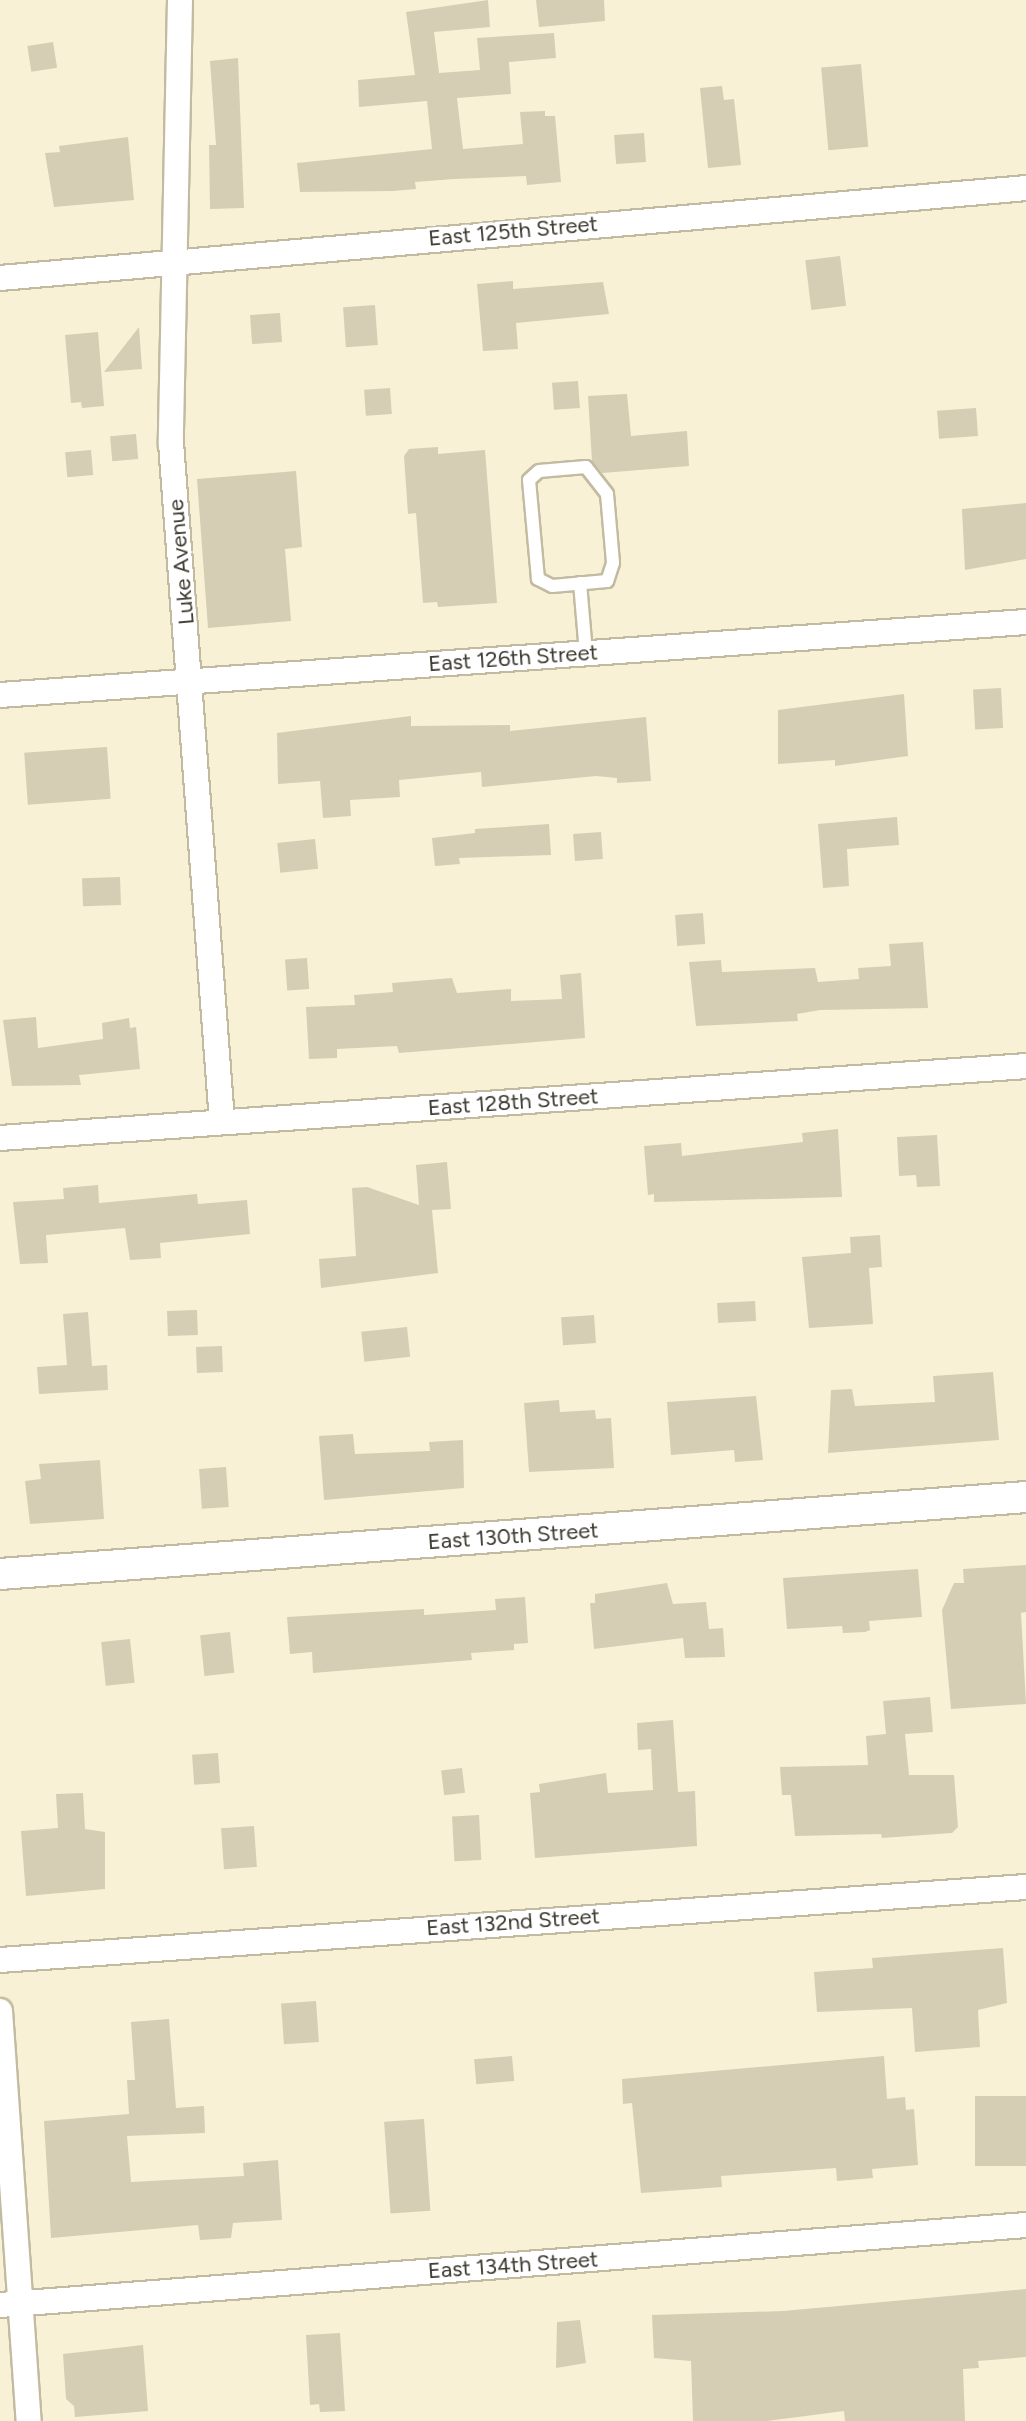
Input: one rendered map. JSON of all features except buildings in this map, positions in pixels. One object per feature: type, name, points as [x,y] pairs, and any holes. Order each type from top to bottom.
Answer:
[{"type":"street","name":"Luke Avenue","points":[[180,0],[171,443],[222,1122]]},
{"type":"street","name":"East 125th Street","points":[[0,278],[1026,188]]},
{"type":"street","name":"East 126th Street","points":[[0,695],[1026,622]]},
{"type":"street","name":"East 128th Street","points":[[0,1138],[1026,1066]]},
{"type":"street","name":"East 130th Street","points":[[0,1574],[1026,1497]]},
{"type":"street","name":"East 132nd Street","points":[[0,1960],[1026,1887]]},
{"type":"street","points":[[0,2011],[10,2304],[29,2421]]},
{"type":"street","name":"East 134th Street","points":[[10,2304],[1026,2225]]},
{"type":"lane","points":[[586,467],[607,494],[613,563],[607,581],[580,583],[552,586],[538,579],[529,480],[539,471],[586,467]]},
{"type":"lane","points":[[580,583],[586,653]]}]
